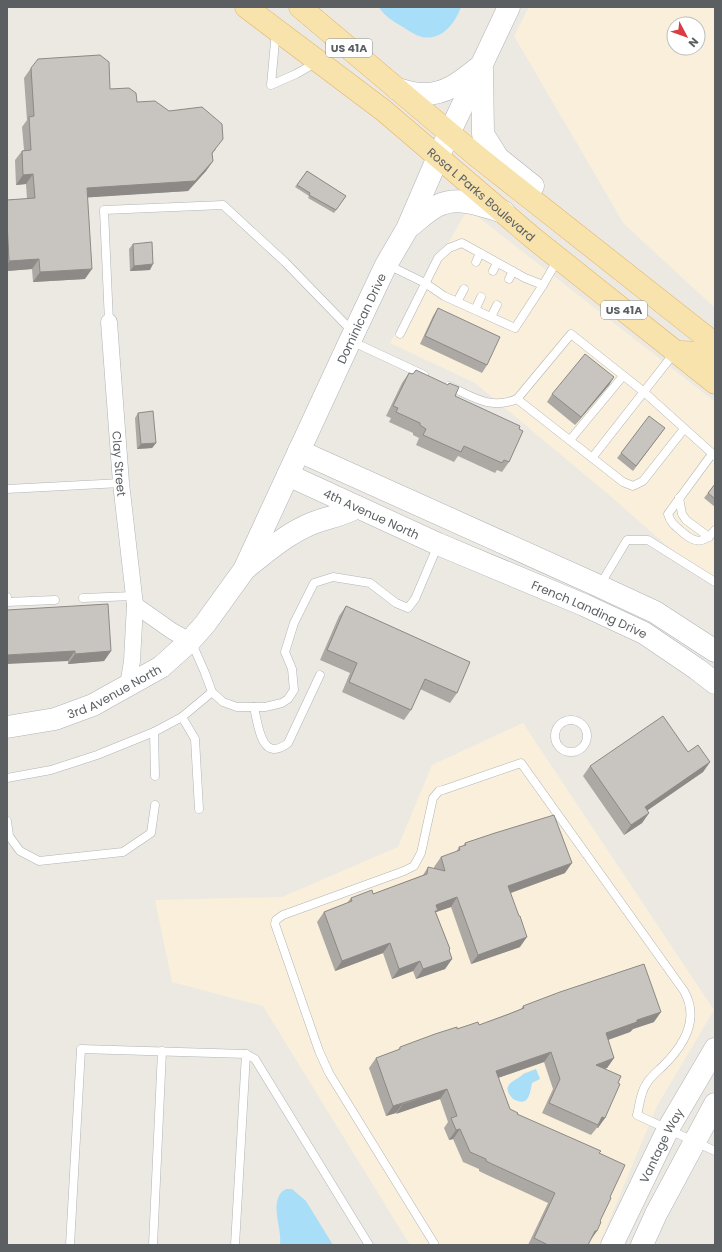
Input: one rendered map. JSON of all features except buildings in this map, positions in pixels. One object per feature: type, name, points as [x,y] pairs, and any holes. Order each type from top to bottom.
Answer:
[{"type":"main road","name":"Rosa L Parks Boulevard","points":[[246,7],[383,110],[558,258],[715,383]]},
{"type":"main road","name":"US 41A","points":[[300,7],[449,134],[715,344]]},
{"type":"main road","points":[[676,351],[702,353],[715,363]]},
{"type":"street","name":"Dominican Drive","points":[[205,624],[244,570],[298,451],[386,265],[407,230],[438,157],[509,7]]},
{"type":"street","points":[[397,89],[422,94],[442,92],[459,84],[482,64]]},
{"type":"street","points":[[482,64],[483,134],[498,158],[563,211],[571,231]]},
{"type":"street","points":[[407,230],[430,210],[450,201],[467,202],[504,212]]},
{"type":"street","name":"Clay Street","points":[[110,322],[121,483],[134,601],[132,661],[128,686]]},
{"type":"street","points":[[298,451],[655,612],[715,651]]},
{"type":"street","name":"4th Avenue North","points":[[288,474],[447,548]]},
{"type":"street","points":[[244,570],[286,536],[313,523],[347,513],[357,507]]},
{"type":"street","points":[[447,548],[456,522]]},
{"type":"street","name":"French Landing Drive","points":[[447,548],[584,605],[644,633],[715,683]]},
{"type":"street","points":[[134,601],[172,631],[190,641]]},
{"type":"street","name":"3rd Avenue North","points":[[7,727],[55,719],[93,705],[161,666],[190,641],[205,624]]},
{"type":"street","name":"Vantage Way","points":[[612,1245],[668,1129],[715,1049]]},
{"type":"street","points":[[642,1245],[656,1214],[715,1104]]},
{"type":"lane","points":[[276,30],[271,85],[318,62]]},
{"type":"lane","points":[[110,322],[104,210],[223,205],[285,262],[352,337],[437,381],[482,401],[497,404],[507,403],[517,399],[570,334],[644,392],[714,455],[668,514],[669,520],[690,539],[698,541],[706,540],[715,530]]},
{"type":"lane","points":[[400,334],[438,258],[449,248],[462,243],[525,278],[543,285]]},
{"type":"lane","points":[[476,262],[480,253]]},
{"type":"lane","points":[[386,265],[425,283],[444,296],[515,328],[543,285],[558,258]]},
{"type":"lane","points":[[493,271],[497,262]]},
{"type":"lane","points":[[509,279],[513,271]]},
{"type":"lane","points":[[457,302],[464,289]]},
{"type":"lane","points":[[475,310],[481,297]]},
{"type":"lane","points":[[491,318],[497,305]]},
{"type":"lane","points":[[592,458],[676,351]]},
{"type":"lane","points":[[570,440],[622,376]]},
{"type":"lane","points":[[517,399],[623,482],[633,486],[643,481],[684,429]]},
{"type":"lane","points":[[7,489],[121,483]]},
{"type":"lane","points":[[679,498],[682,514],[686,520],[709,537]]},
{"type":"lane","points":[[599,586],[627,540],[648,540],[715,582]]},
{"type":"lane","points":[[190,641],[212,692],[223,702],[237,707],[265,707],[282,703],[288,699],[294,690],[292,669],[285,652],[294,623],[314,583],[333,577],[370,583],[396,603],[408,608],[447,548]]},
{"type":"lane","points":[[7,597],[7,602],[55,600]]},
{"type":"lane","points":[[83,598],[134,601]]},
{"type":"lane","points":[[254,707],[260,738],[263,743],[274,749],[281,748],[288,743],[320,675]]},
{"type":"lane","points":[[7,778],[51,770],[97,755],[154,732],[182,717],[212,692]]},
{"type":"lane","points":[[182,717],[195,739],[199,809]]},
{"type":"lane","points":[[573,720],[579,722],[583,726],[586,731],[586,739],[581,748],[568,752],[558,746],[555,741],[555,734],[557,727],[560,724],[565,721],[573,720]]},
{"type":"lane","points":[[154,732],[155,776]]},
{"type":"lane","points":[[435,1245],[327,1068],[319,1051],[275,924],[276,920],[283,915],[414,866],[422,853],[433,798],[439,791],[521,763],[684,991],[690,1003],[692,1011],[688,1028],[675,1052],[648,1081],[642,1090],[637,1115],[715,1151]]},
{"type":"lane","points":[[7,821],[9,836],[20,851],[38,861],[123,852],[151,833],[155,805]]},
{"type":"lane","points":[[70,1245],[81,1049],[246,1054],[255,1059],[369,1245]]},
{"type":"lane","points":[[153,1245],[162,1051]]},
{"type":"lane","points":[[235,1245],[246,1054]]},
{"type":"shaded area","points":[[529,7],[715,7],[715,308],[624,224],[514,36]]},
{"type":"shaded area","points":[[468,209],[715,402],[715,588],[615,500],[475,383],[390,343]]},
{"type":"shaded area","points":[[523,723],[714,1010],[657,1106],[599,1245],[410,1245],[263,1006],[172,982],[155,900],[282,897],[398,847],[432,765]]},
{"type":"water","points":[[379,7],[461,7],[447,30],[429,38],[422,37],[410,31],[390,18]]},
{"type":"water","points":[[536,1069],[540,1079],[532,1083],[526,1101],[522,1102],[513,1099],[509,1094],[508,1089],[510,1083],[523,1074]]},
{"type":"water","points":[[286,1189],[292,1189],[306,1201],[333,1245],[280,1245],[277,1200],[280,1194]]}]
